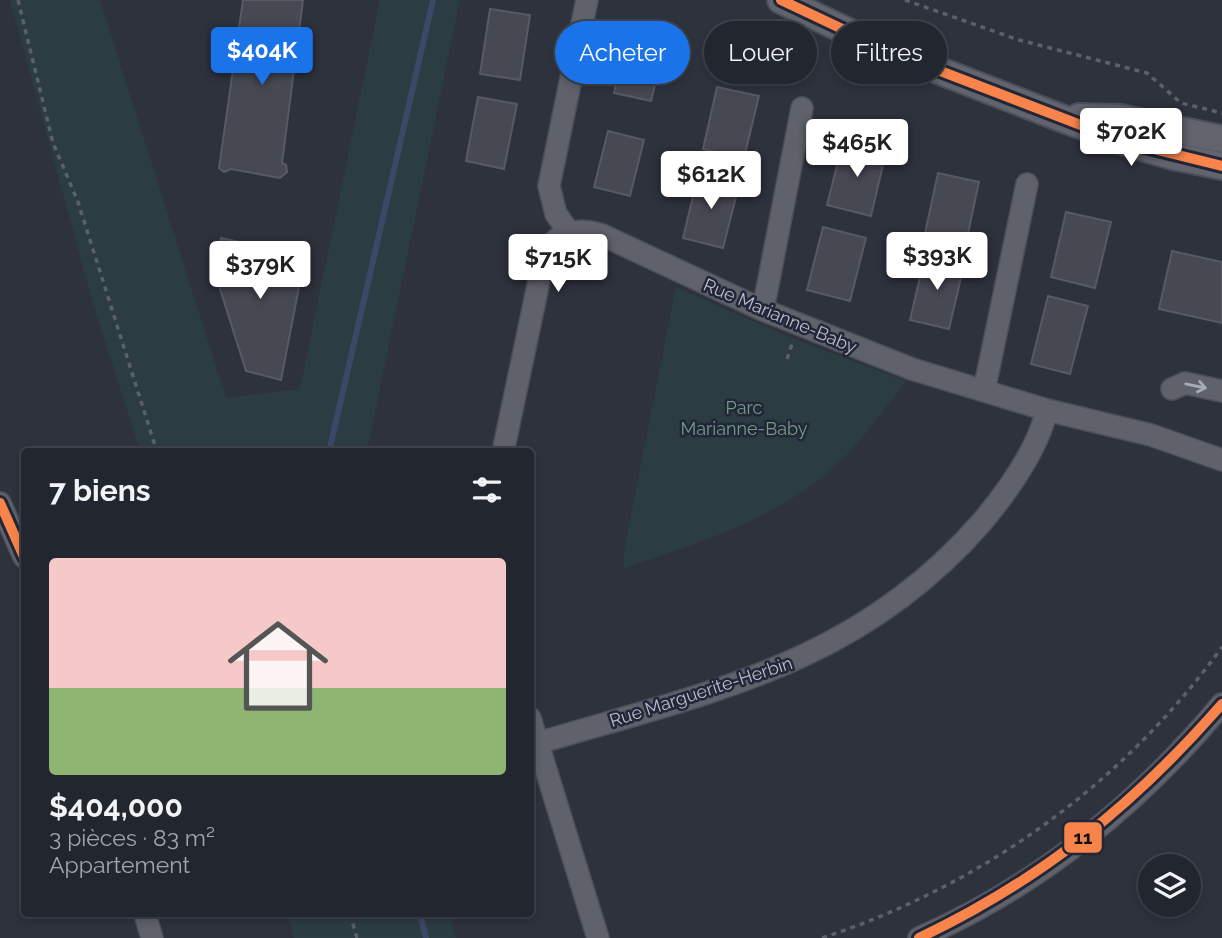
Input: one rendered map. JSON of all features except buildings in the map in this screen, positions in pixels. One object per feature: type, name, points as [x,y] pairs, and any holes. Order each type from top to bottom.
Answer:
[{"type":"main road","points":[[781,0],[891,52],[1056,116],[1137,145],[1222,166]]},
{"type":"main road","points":[[1056,116],[1120,118],[1222,139]]},
{"type":"street","points":[[504,448],[544,257],[555,239],[569,232],[556,214],[549,186],[587,0]]},
{"type":"street","points":[[763,310],[802,108]]},
{"type":"street","points":[[984,391],[1027,184]]},
{"type":"street","name":"Rue Marianne-Baby","points":[[569,232],[586,230],[602,235],[763,310],[851,346],[984,391],[1047,410],[1151,435],[1222,460]]},
{"type":"street","points":[[1171,389],[1185,383],[1222,391]]},
{"type":"street","name":"Rue Marguerite-Herbin","points":[[538,743],[737,684],[803,658],[850,633],[921,582],[970,535],[1016,475],[1038,437],[1047,410]]},
{"type":"street","points":[[0,503],[21,550]]},
{"type":"street","points":[[919,938],[1018,886],[1097,829],[1178,755],[1222,704]]},
{"type":"street","points":[[534,730],[598,938]]},
{"type":"street","points":[[146,917],[152,938]]},
{"type":"path","points":[[18,0],[53,143],[82,215],[156,448]]},
{"type":"path","points":[[905,0],[1019,40],[1147,73],[1181,103],[1222,113]]},
{"type":"path","points":[[822,938],[870,921],[946,887],[1045,826],[1093,787],[1144,739],[1189,690],[1222,647]]},
{"type":"path","points":[[351,917],[357,938]]},
{"type":"green space","points":[[10,0],[100,0],[226,398],[300,389],[380,0],[460,0],[368,448],[139,448],[94,307]]},
{"type":"green space","name":"Parc Marianne-Baby","points":[[676,287],[794,339],[906,381],[853,448],[830,471],[804,491],[747,523],[624,568],[624,550]]},
{"type":"green space","points":[[288,917],[450,917],[456,938],[294,938]]},
{"type":"waterway","points":[[330,448],[433,0]]},
{"type":"waterway","points":[[421,917],[426,938]]},
{"type":"transit line","name":"11","points":[[781,0],[891,52],[1125,142],[1222,166]]},
{"type":"transit line","name":"11","points":[[0,503],[21,550]]},
{"type":"transit line","name":"11","points":[[919,938],[1005,891],[1083,838],[1154,775],[1222,704]]}]
